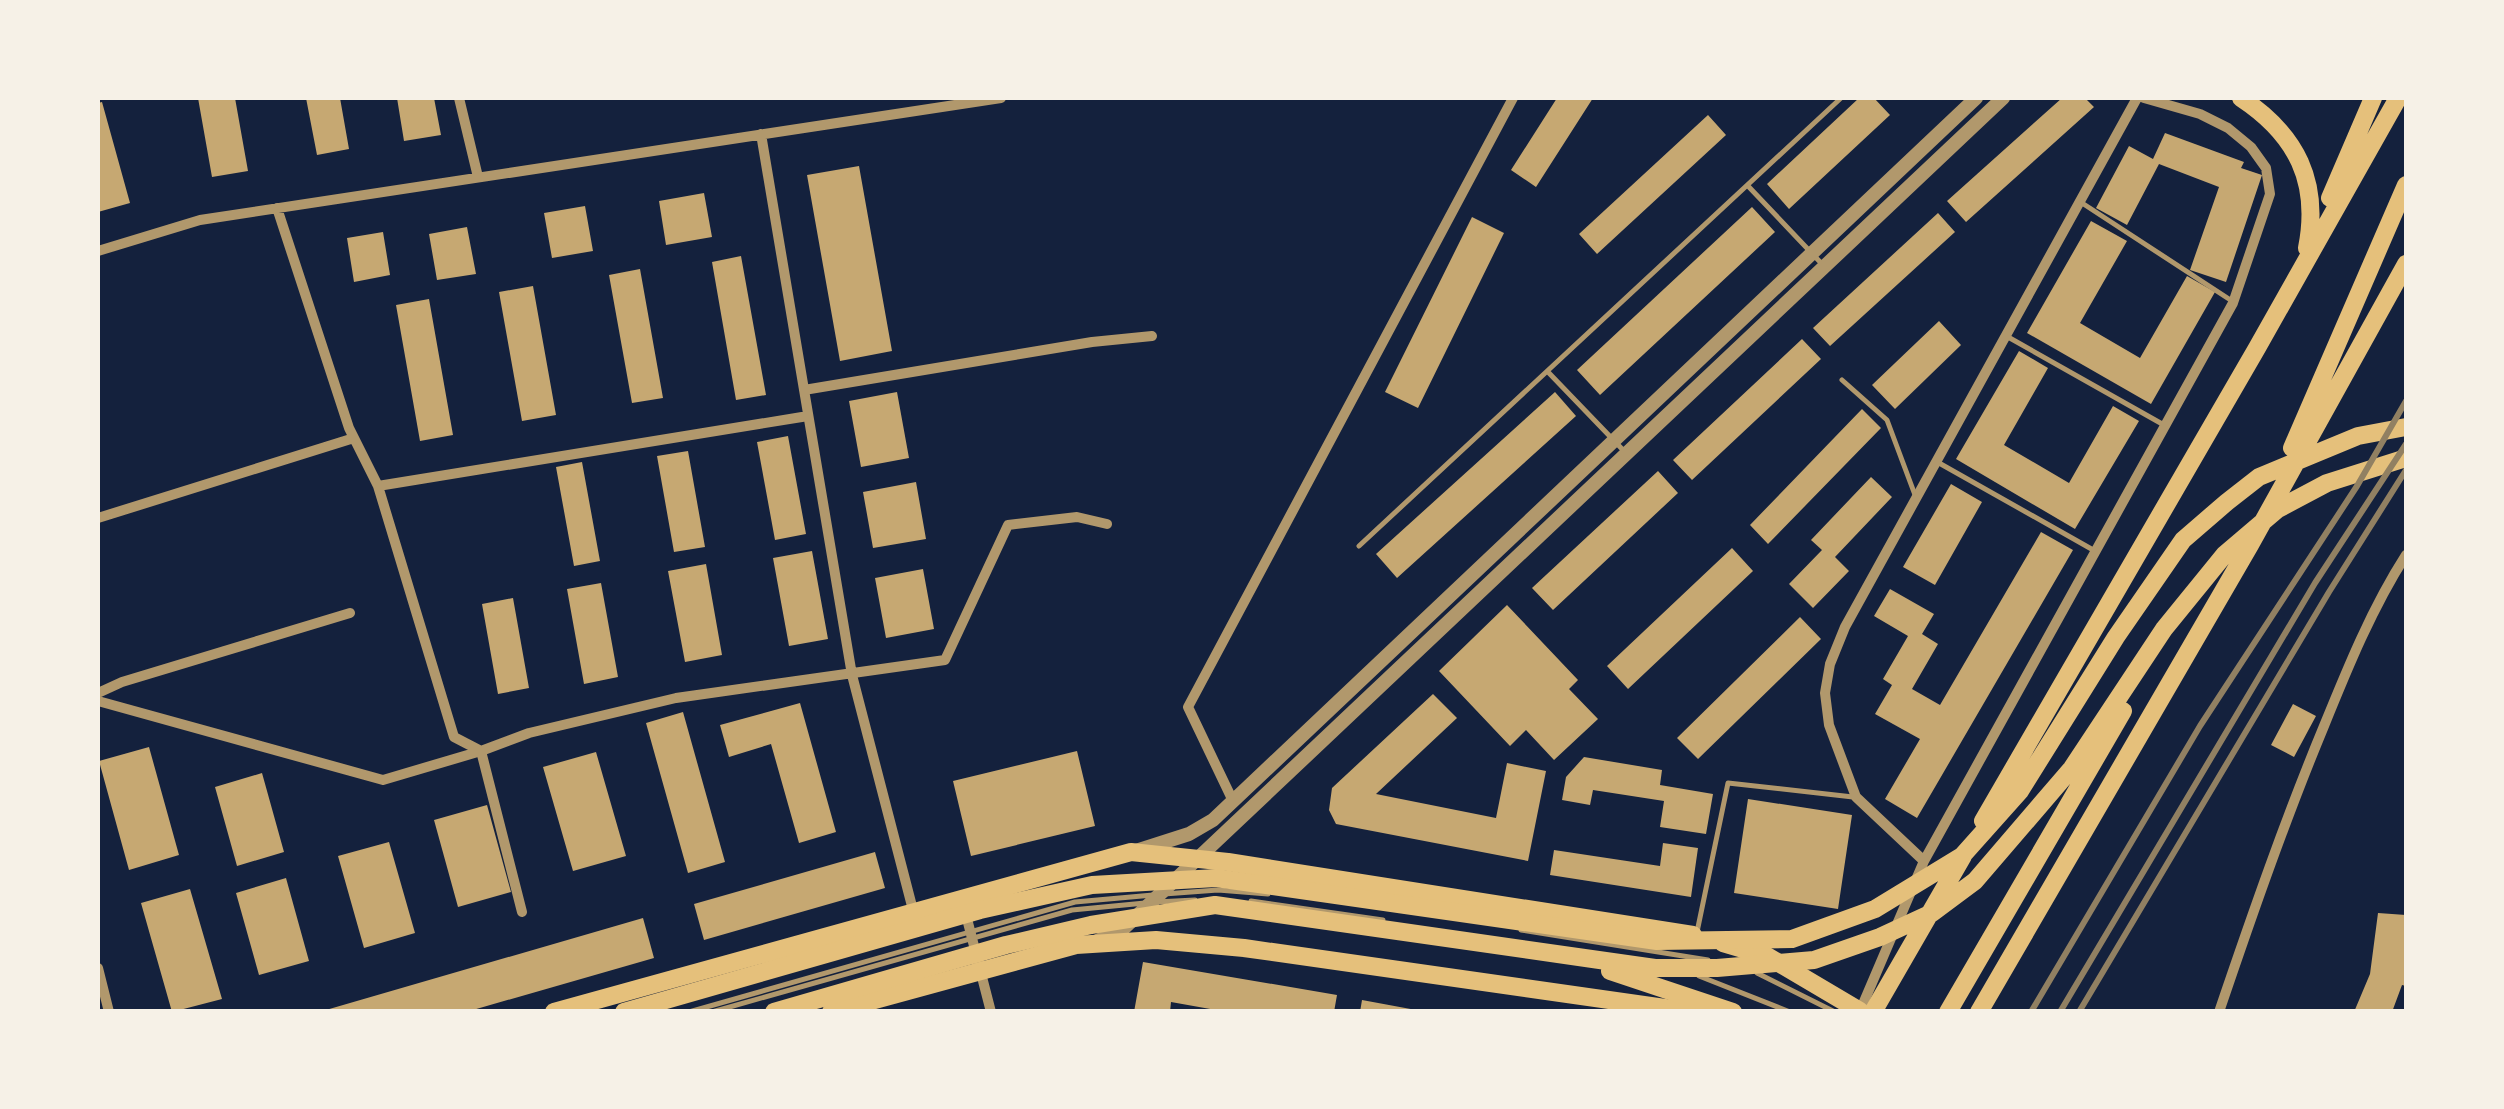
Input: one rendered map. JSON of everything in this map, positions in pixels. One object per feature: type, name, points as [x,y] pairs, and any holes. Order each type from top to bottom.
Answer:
[{"type":"main road","points":[[2241,98],[2281,131],[2298,156],[2310,186],[2312,222],[2304,264]]},
{"type":"main road","points":[[2304,264],[2373,98]]},
{"type":"main road","points":[[1873,1012],[2258,348],[2398,98]]},
{"type":"main road","points":[[2250,545],[2406,185]]},
{"type":"main road","points":[[1979,1012],[2250,545],[2406,264]]},
{"type":"main road","points":[[624,1012],[980,910],[1092,884],[1216,878],[1657,941],[1792,939],[1875,908],[1962,856],[2020,790],[2182,540],[2260,477],[2358,436],[2406,427]]},
{"type":"main road","points":[[774,1012],[1006,945],[1215,905],[1656,968],[1717,968],[1814,960],[1932,912],[1976,881],[2072,768],[2186,602],[2225,554],[2278,509],[2327,483],[2406,458]]},
{"type":"main road","points":[[1948,1012],[2186,602]]},
{"type":"main road","points":[[554,1012],[1131,852],[1197,858],[1696,936],[1767,956],[1860,1011]]},
{"type":"main road","points":[[831,1012],[979,969],[1093,942],[1156,940],[1244,948],[1693,1012]]},
{"type":"main road","points":[[1567,958],[1732,1012]]},
{"type":"street","points":[[459,98],[478,178]]},
{"type":"street","points":[[98,251],[200,220],[956,101],[1001,98]]},
{"type":"street","points":[[1233,801],[1188,707],[1513,98]]},
{"type":"street","points":[[1131,852],[1189,834],[1213,820],[1976,98]]},
{"type":"street","points":[[1093,942],[1123,929],[2003,98]]},
{"type":"street","points":[[1860,1011],[1924,860],[2233,302],[2270,194],[2266,168],[2251,147],[2228,128],[2200,114],[2140,98],[1916,497],[1845,627],[1830,664],[1826,693],[1829,725],[1856,797],[1924,860]]},
{"type":"street","points":[[761,134],[852,675],[913,910]]},
{"type":"street","points":[[276,208],[354,438],[378,486],[454,736],[481,751],[522,912]]},
{"type":"street","points":[[804,390],[1075,344],[1152,336]]},
{"type":"street","points":[[378,486],[808,416]]},
{"type":"street","points":[[98,518],[354,438]]},
{"type":"street","points":[[98,701],[382,780],[529,733],[676,698],[944,660],[1008,524],[1077,517],[1107,524]]},
{"type":"street","points":[[2219,1012],[2284,822],[2340,685],[2384,590],[2406,554]]},
{"type":"street","points":[[98,693],[122,682],[350,613]]},
{"type":"street","points":[[962,897],[991,1012]]},
{"type":"street","points":[[98,968],[110,1012]]},
{"type":"lane","points":[[1360,546],[1841,98]]},
{"type":"lane","points":[[1748,186],[1824,266]]},
{"type":"lane","points":[[2080,201],[2233,302]]},
{"type":"lane","points":[[2006,336],[2166,426]]},
{"type":"lane","points":[[1548,372],[1626,453]]},
{"type":"lane","points":[[1842,380],[1887,420],[1916,497]]},
{"type":"lane","points":[[1936,461],[2096,551]]},
{"type":"lane","points":[[1696,936],[1728,783],[1856,797]]},
{"type":"lane","points":[[689,1012],[1072,910],[1218,890],[1290,896],[1705,960],[1766,975],[1835,1012]]},
{"type":"lane","points":[[712,1012],[1075,902],[1214,898],[1288,905],[1702,976],[1790,1012]]},
{"type":"building","points":[[198,98],[235,98],[248,171],[212,177]]},
{"type":"building","points":[[306,98],[340,98],[349,149],[317,155]]},
{"type":"building","points":[[397,98],[434,98],[441,135],[404,141]]},
{"type":"building","points":[[1557,98],[1593,98],[1536,187],[1511,170]]},
{"type":"building","points":[[1859,98],[1874,98],[1890,115],[1789,209],[1767,184]]},
{"type":"building","points":[[2062,98],[2085,98],[2094,107],[1966,222],[1947,201]]},
{"type":"building","points":[[102,102],[130,203],[98,212],[98,103]]},
{"type":"building","points":[[1708,115],[1726,135],[1597,254],[1579,234]]},
{"type":"building","points":[[2165,133],[2244,162],[2241,168],[2262,175],[2226,282],[2190,270],[2219,187],[2159,164],[2127,225],[2096,208],[2129,146],[2153,159]]},
{"type":"building","points":[[859,166],[892,351],[840,361],[807,175]]},
{"type":"building","points":[[704,193],[712,237],[666,245],[659,201]]},
{"type":"building","points":[[585,206],[593,251],[552,258],[544,213]]},
{"type":"building","points":[[1752,207],[1775,232],[1600,395],[1577,370]]},
{"type":"building","points":[[1938,213],[1955,232],[1830,346],[1813,328]]},
{"type":"building","points":[[1472,217],[1504,233],[1418,408],[1385,392]]},
{"type":"building","points":[[2091,221],[2127,241],[2080,323],[2140,358],[2187,276],[2215,292],[2151,404],[2027,333]]},
{"type":"building","points":[[467,227],[476,274],[437,280],[429,234]]},
{"type":"building","points":[[383,232],[390,275],[354,282],[347,238]]},
{"type":"building","points":[[741,256],[766,395],[736,400],[712,262]]},
{"type":"building","points":[[640,269],[663,398],[632,403],[609,275]]},
{"type":"building","points":[[533,286],[556,415],[522,421],[499,292]]},
{"type":"building","points":[[429,299],[453,435],[420,441],[396,305]]},
{"type":"building","points":[[1939,321],[1961,345],[1895,409],[1872,385]]},
{"type":"building","points":[[1802,339],[1821,359],[1692,480],[1673,460]]},
{"type":"building","points":[[2019,351],[2048,368],[2004,445],[2069,483],[2113,406],[2139,421],[2075,529],[1956,459]]},
{"type":"building","points":[[897,392],[909,458],[861,467],[849,401]]},
{"type":"building","points":[[1555,392],[1576,416],[1397,578],[1376,554]]},
{"type":"building","points":[[1862,409],[1881,428],[1768,544],[1750,525]]},
{"type":"building","points":[[788,436],[806,534],[775,540],[757,442]]},
{"type":"building","points":[[688,451],[705,547],[674,552],[657,456]]},
{"type":"building","points":[[582,462],[600,561],[574,566],[556,467]]},
{"type":"building","points":[[1658,471],[1678,493],[1553,610],[1532,588]]},
{"type":"building","points":[[1871,477],[1892,497],[1835,557],[1849,571],[1813,608],[1789,584],[1822,550],[1811,540]]},
{"type":"building","points":[[916,482],[926,539],[873,548],[863,492]]},
{"type":"building","points":[[1951,484],[1982,502],[1935,585],[1903,567]]},
{"type":"building","points":[[2041,532],[2073,550],[1917,818],[1885,799],[1920,739],[1875,714],[1892,685],[1883,679],[1908,636],[1874,616],[1890,589],[1934,614],[1922,634],[1938,644],[1912,689],[1940,705]]},
{"type":"building","points":[[1732,548],[1753,571],[1628,689],[1607,666]]},
{"type":"building","points":[[812,551],[828,639],[789,646],[773,558]]},
{"type":"building","points":[[706,564],[722,655],[685,662],[668,571]]},
{"type":"building","points":[[923,569],[934,629],[886,638],[875,578]]},
{"type":"building","points":[[601,583],[618,677],[584,684],[567,589]]},
{"type":"building","points":[[513,598],[529,688],[498,694],[482,604]]},
{"type":"building","points":[[1507,605],[1578,680],[1569,689],[1598,719],[1554,760],[1526,730],[1510,746],[1439,671]]},
{"type":"building","points":[[1800,617],[1821,639],[1698,759],[1677,738]]},
{"type":"building","points":[[1433,694],[1457,718],[1376,794],[1496,818],[1507,763],[1546,771],[1528,861],[1336,824],[1329,810],[1332,788]]},
{"type":"building","points":[[800,703],[836,832],[799,843],[771,744],[729,757],[720,725]]},
{"type":"building","points":[[2293,704],[2316,716],[2294,757],[2271,745]]},
{"type":"building","points":[[683,712],[725,862],[688,873],[646,723]]},
{"type":"building","points":[[149,747],[179,855],[129,870],[99,761]]},
{"type":"building","points":[[1077,751],[1095,826],[971,856],[953,781]]},
{"type":"building","points":[[596,752],[626,856],[573,871],[543,767]]},
{"type":"building","points":[[1584,757],[1662,770],[1660,785],[1713,794],[1706,834],[1660,827],[1664,801],[1593,790],[1590,805],[1562,800],[1566,777]]},
{"type":"building","points":[[262,773],[284,852],[237,866],[215,787]]},
{"type":"building","points":[[1748,799],[1852,815],[1838,909],[1734,893]]},
{"type":"building","points":[[487,805],[511,892],[458,907],[434,820]]},
{"type":"building","points":[[389,842],[415,933],[364,948],[338,856]]},
{"type":"building","points":[[1663,843],[1698,848],[1691,897],[1550,875],[1554,850],[1660,866]]},
{"type":"building","points":[[875,852],[885,888],[704,940],[694,904]]},
{"type":"building","points":[[286,878],[309,961],[259,975],[236,893]]},
{"type":"building","points":[[190,889],[222,999],[172,1012],[141,903]]},
{"type":"building","points":[[2378,913],[2406,915],[2406,986],[2402,985],[2392,1012],[2354,1012],[2370,974]]},
{"type":"building","points":[[643,918],[654,958],[466,1012],[319,1012]]},
{"type":"building","points":[[1143,962],[1337,995],[1334,1012],[1227,1012],[1171,1002],[1170,1012],[1134,1012]]},
{"type":"building","points":[[1362,1000],[1416,1010],[1416,1012],[1360,1012]]},
{"type":"railway","points":[[2031,1012],[2200,726],[2357,486],[2406,401]]},
{"type":"railway","points":[[2060,1012],[2315,583],[2406,444]]},
{"type":"railway","points":[[2079,1012],[2406,470]]}]
